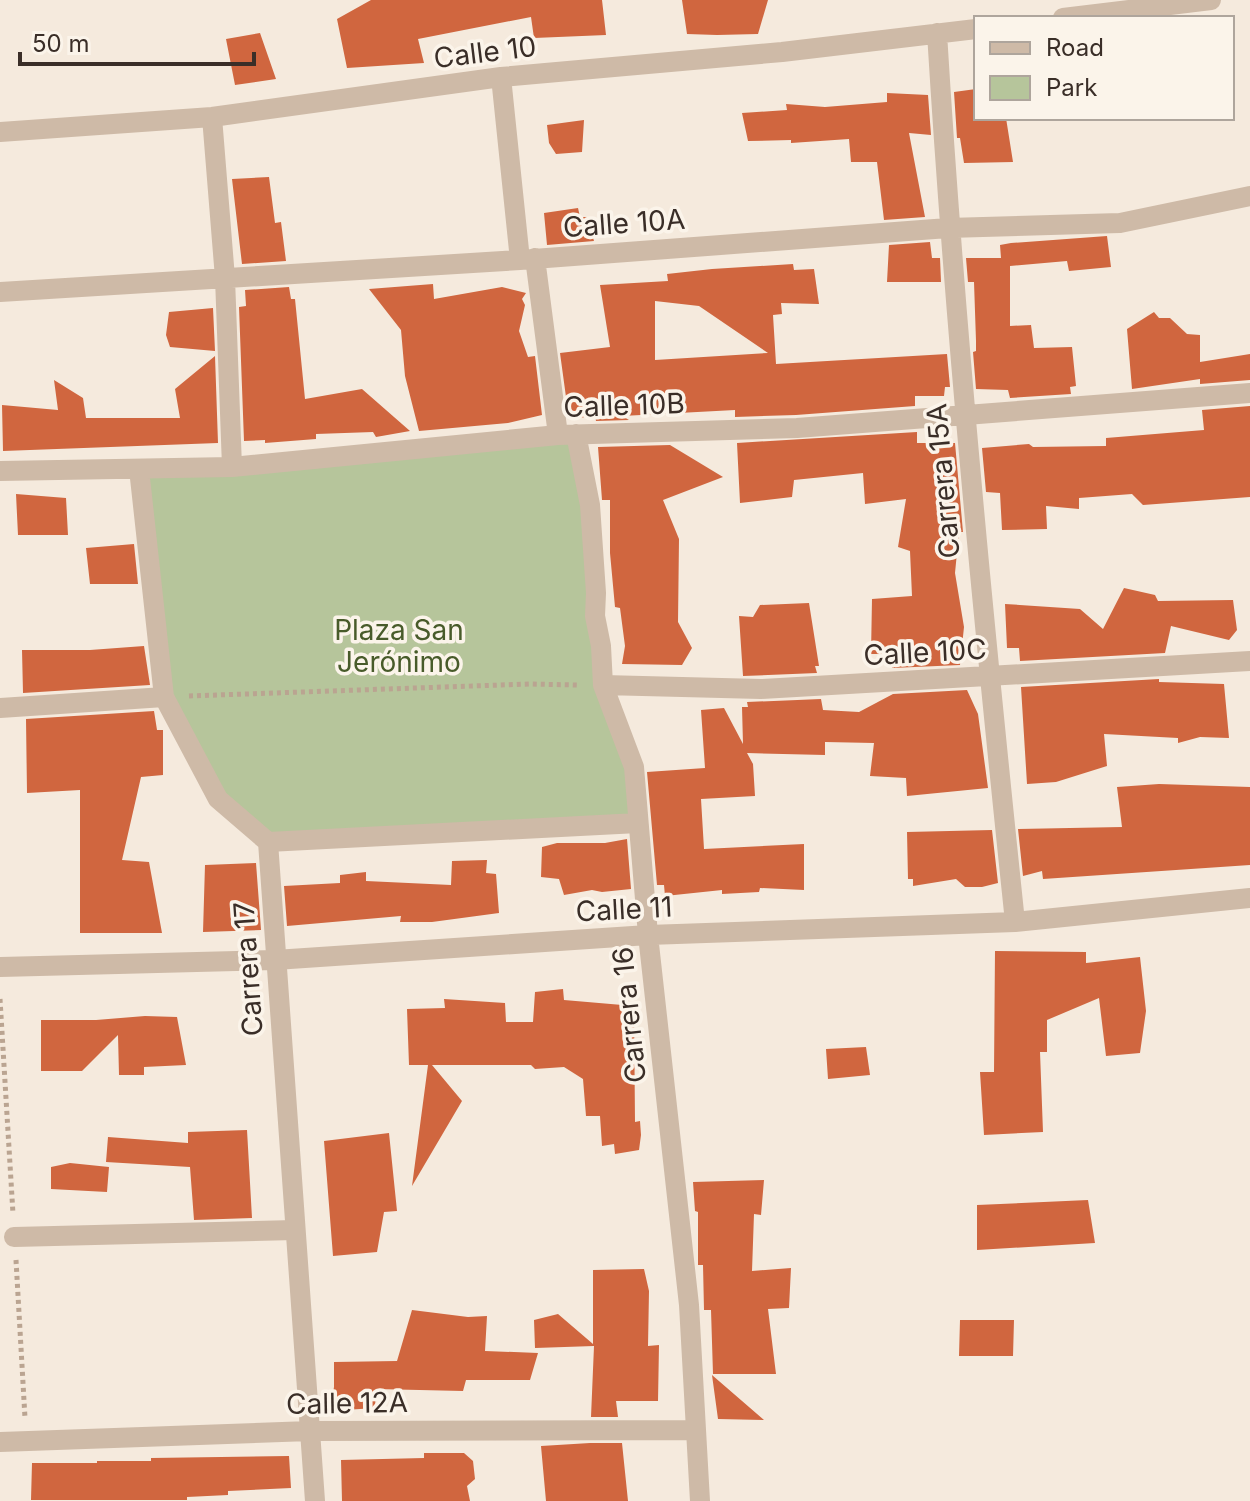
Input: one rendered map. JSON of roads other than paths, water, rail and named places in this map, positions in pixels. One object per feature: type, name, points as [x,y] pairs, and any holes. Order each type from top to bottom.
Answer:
[{"type":"street","points":[[1079,16],[1211,0]]},
{"type":"street","name":"Calle 10","points":[[0,132],[212,117],[501,77],[782,52],[974,29]]},
{"type":"street","name":"Carrera 15A","points":[[937,33],[948,228],[1015,922]]},
{"type":"street","name":"Carrera 16","points":[[501,77],[528,259],[567,434],[590,505],[595,616],[601,646],[603,685],[634,767],[648,935],[689,1305],[700,1501]]},
{"type":"street","points":[[212,117],[225,278],[232,467]]},
{"type":"street","name":"Calle 10A","points":[[0,292],[528,259],[948,228],[1120,223],[1250,196]]},
{"type":"street","name":"Calle 10B","points":[[0,471],[232,467],[567,434],[797,428],[1250,393]]},
{"type":"street","points":[[139,469],[164,697],[218,799],[268,842],[638,823]]},
{"type":"street","name":"Calle 10C","points":[[603,685],[761,689],[1250,661]]},
{"type":"street","points":[[0,708],[164,697]]},
{"type":"street","name":"Carrera 17","points":[[268,842],[315,1501]]},
{"type":"street","name":"Calle 11","points":[[0,967],[275,960],[648,935],[1015,922],[1250,898]]},
{"type":"street","points":[[14,1237],[295,1230]]},
{"type":"street","name":"Calle 12A","points":[[0,1442],[310,1431],[695,1430]]},
{"type":"park label","name":"Plaza San Jerónimo","points":[[399,646]]}]
